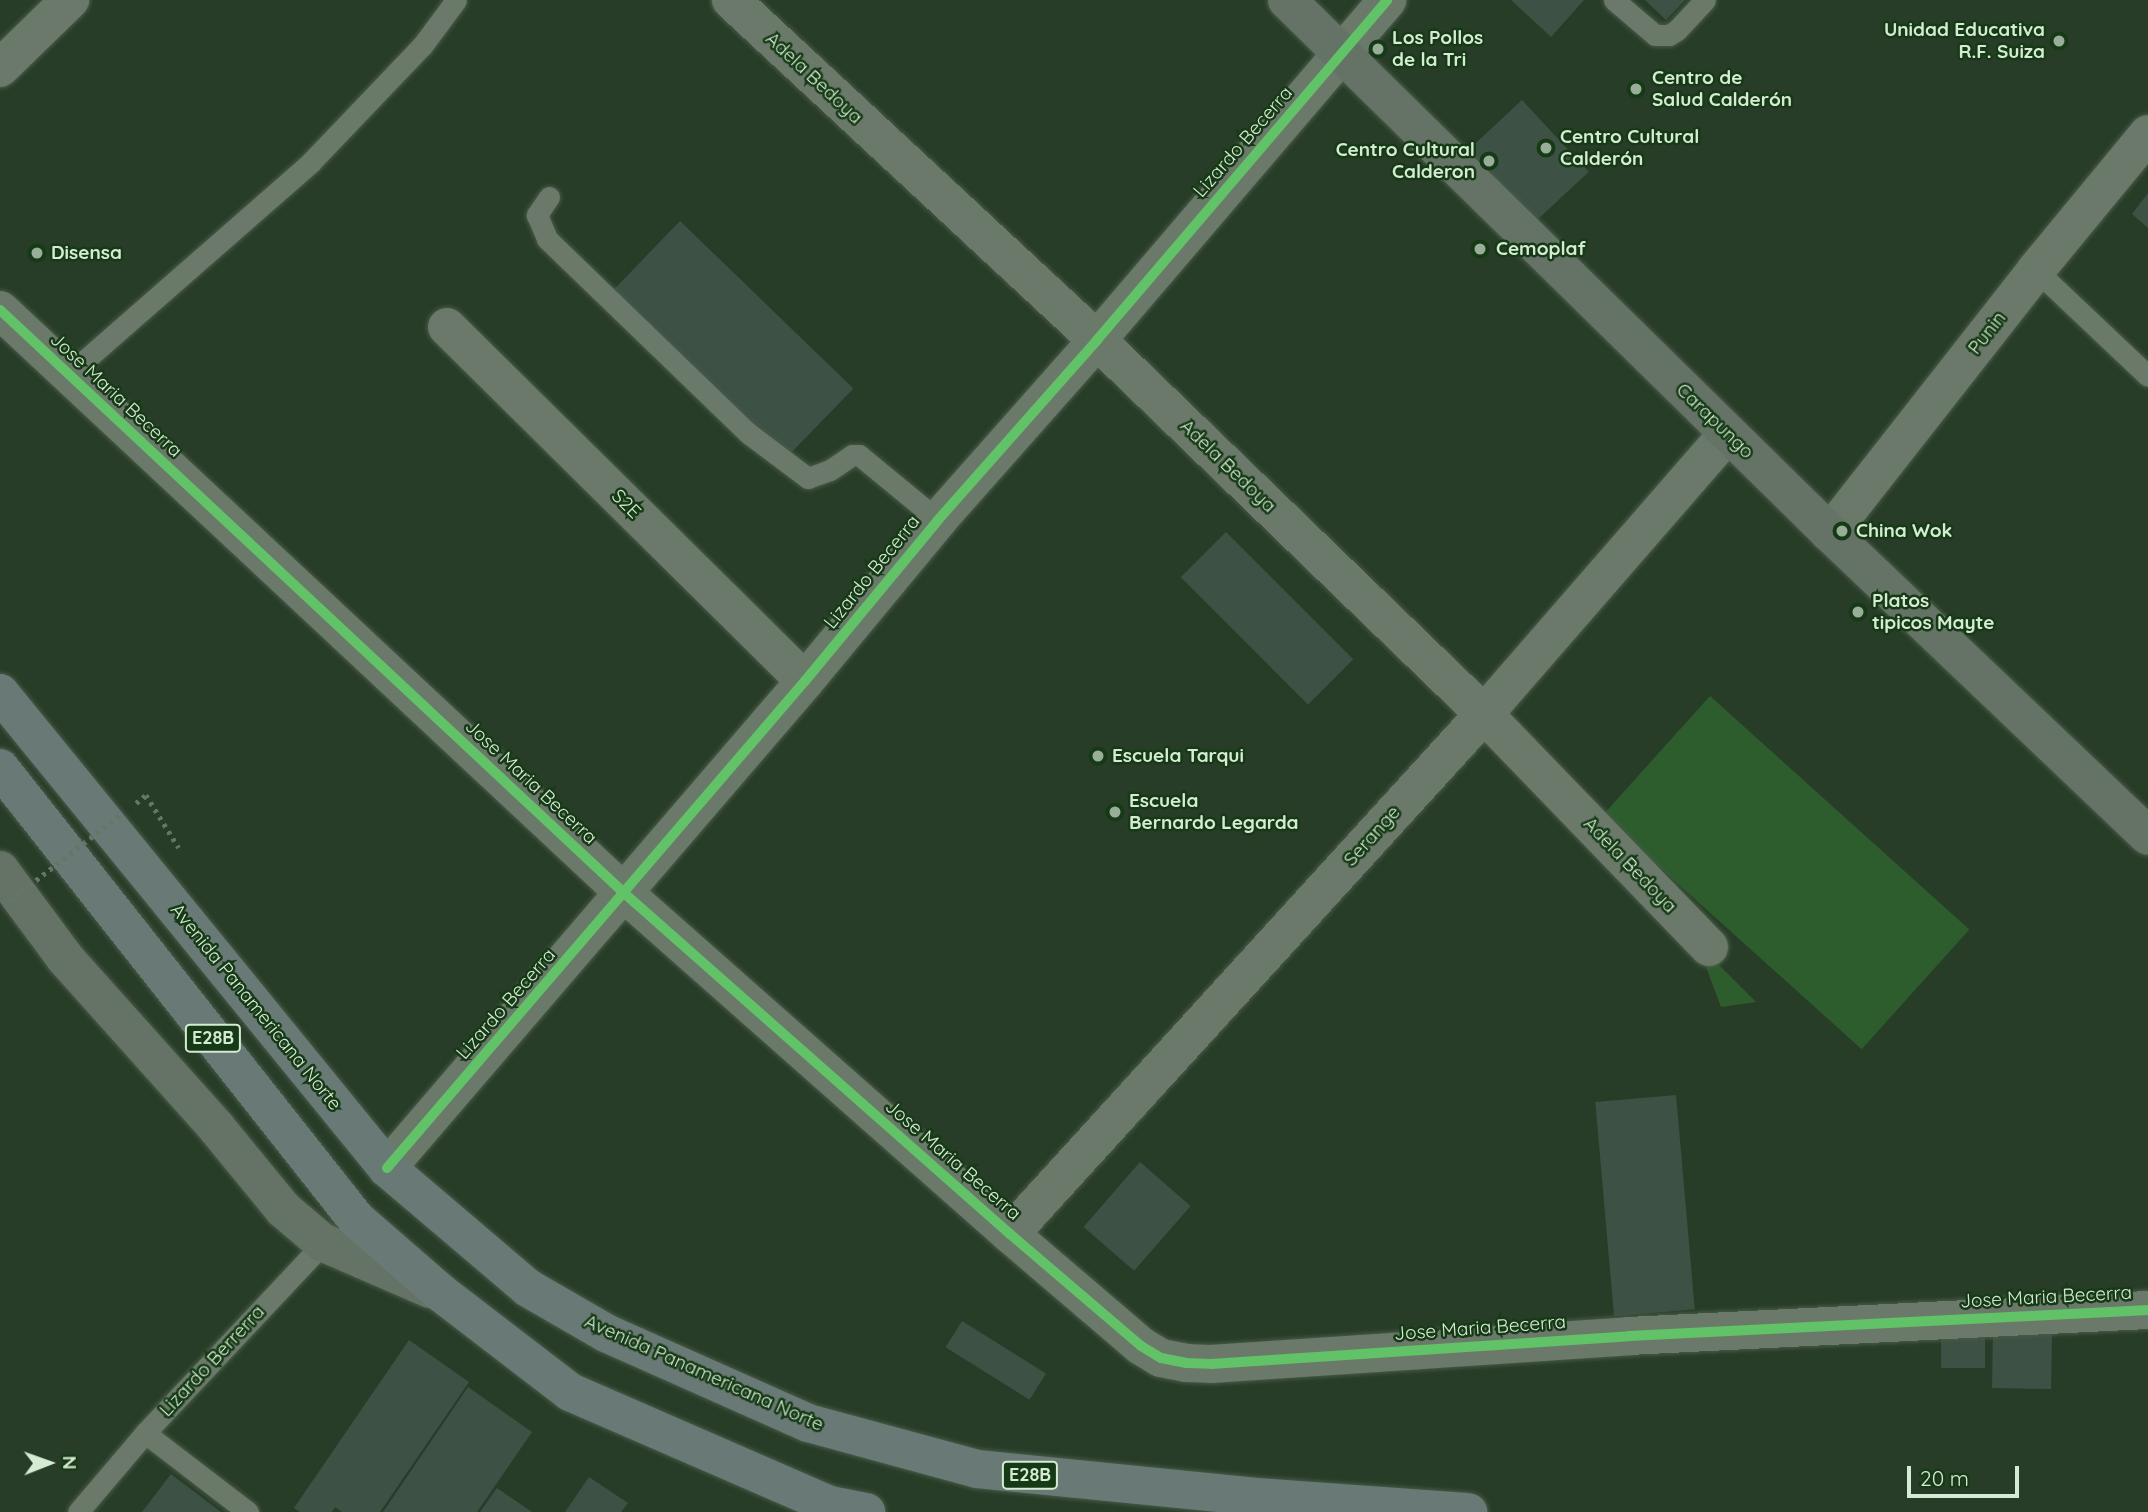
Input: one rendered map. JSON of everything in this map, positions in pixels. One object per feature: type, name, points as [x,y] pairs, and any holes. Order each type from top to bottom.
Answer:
[{"type":"highway","name":"Avenida Panamericana Norte","points":[[0,693],[387,1168],[528,1288],[606,1333],[808,1423],[930,1459],[977,1469],[1257,1497],[1468,1512]]},
{"type":"highway","name":"E28B","points":[[0,768],[356,1219],[441,1293],[570,1392],[830,1504],[866,1512]]},
{"type":"street","points":[[0,68],[71,0]]},
{"type":"street","name":"Adela Bedoya","points":[[731,0],[1097,340],[1484,714],[1709,947]]},
{"type":"street","name":"Carapungo","points":[[1287,0],[1830,533],[2148,836]]},
{"type":"street","name":"Lizardo Becerra","points":[[387,1168],[805,681],[938,520],[1097,340],[1387,0]]},
{"type":"street","name":"Punin","points":[[1830,533],[2036,270],[2148,134]]},
{"type":"street","name":"Jose Maria Becerra","points":[[0,310],[624,893],[1010,1234],[1141,1346],[1161,1358],[1186,1363],[1629,1336],[2148,1310]]},
{"type":"street","name":"S2E","points":[[447,327],[805,681]]},
{"type":"street","name":"Serange","points":[[1010,1234],[1484,714],[1728,433]]},
{"type":"street","points":[[4,885],[65,958],[216,1127],[283,1209],[322,1242],[441,1293]]},
{"type":"lane","points":[[68,375],[311,162],[422,46],[456,0]]},
{"type":"lane","points":[[1614,0],[1655,35],[1669,35],[1677,30],[1705,0]]},
{"type":"lane","points":[[549,197],[537,215],[547,239],[748,433],[808,478],[830,470],[852,455],[859,455],[938,520]]},
{"type":"lane","points":[[2036,270],[2148,376]]},
{"type":"lane","name":"Lizardo Berrerra","points":[[78,1512],[145,1433],[322,1242],[356,1219]]},
{"type":"lane","points":[[145,1433],[248,1512]]},
{"type":"path","points":[[4,885],[121,814]]},
{"type":"green space","points":[[1710,696],[1969,930],[1862,1049],[1602,816]]},
{"type":"green space","points":[[1708,954],[1756,1002],[1721,1007],[1706,967]]},
{"type":"building","points":[[1511,0],[1584,0],[1551,37]]},
{"type":"building","points":[[1645,0],[1685,0],[1666,20]]},
{"type":"building","points":[[1522,100],[1589,172],[1535,221],[1469,150]]},
{"type":"building","points":[[2148,193],[2148,228],[2132,214]]},
{"type":"building","points":[[680,221],[853,388],[784,460],[611,293]]},
{"type":"building","points":[[1226,532],[1353,659],[1308,705],[1181,577]]},
{"type":"building","points":[[1676,1095],[1695,1309],[1614,1316],[1595,1102]]},
{"type":"building","points":[[1140,1162],[1191,1206],[1134,1271],[1084,1227]]},
{"type":"building","points":[[962,1321],[1046,1373],[1030,1400],[946,1347]]},
{"type":"building","points":[[1941,1333],[1985,1333],[1985,1368],[1941,1368]]},
{"type":"building","points":[[1993,1333],[2052,1334],[2051,1389],[1992,1388]]},
{"type":"building","points":[[409,1340],[469,1382],[380,1512],[342,1512],[335,1507],[332,1512],[300,1512],[294,1508]]},
{"type":"building","points":[[468,1387],[532,1432],[477,1512],[383,1512]]},
{"type":"building","points":[[171,1474],[221,1512],[142,1512]]},
{"type":"building","points":[[589,1477],[628,1503],[621,1512],[565,1512]]},
{"type":"building","points":[[497,1488],[532,1512],[480,1512]]},
{"type":"cycle path","points":[[387,1168],[805,681],[938,520],[1097,340],[1387,0]]},
{"type":"cycle path","points":[[0,310],[624,893],[1010,1234],[1141,1346],[1161,1358],[1211,1364],[1629,1336],[2148,1310]]},
{"type":"place","name":"Unidad Educativa R.F. Suiza","points":[[2059,41]]},
{"type":"place","name":"Los Pollos de la Tri","points":[[1378,49]]},
{"type":"place","name":"Centro de Salud Calderón","points":[[1636,89]]},
{"type":"place","name":"Centro Cultural Calderón","points":[[1546,148]]},
{"type":"place","name":"Centro Cultural Calderon","points":[[1489,161]]},
{"type":"place","name":"Cemoplaf","points":[[1480,249]]},
{"type":"place","name":"Disensa","points":[[37,253]]},
{"type":"place","name":"China Wok","points":[[1842,531]]},
{"type":"place","name":"Platos tipicos Mayte","points":[[1858,612]]},
{"type":"place","name":"Escuela Tarqui","points":[[1098,756]]},
{"type":"place","name":"Escuela Bernardo Legarda","points":[[1115,812]]}]
